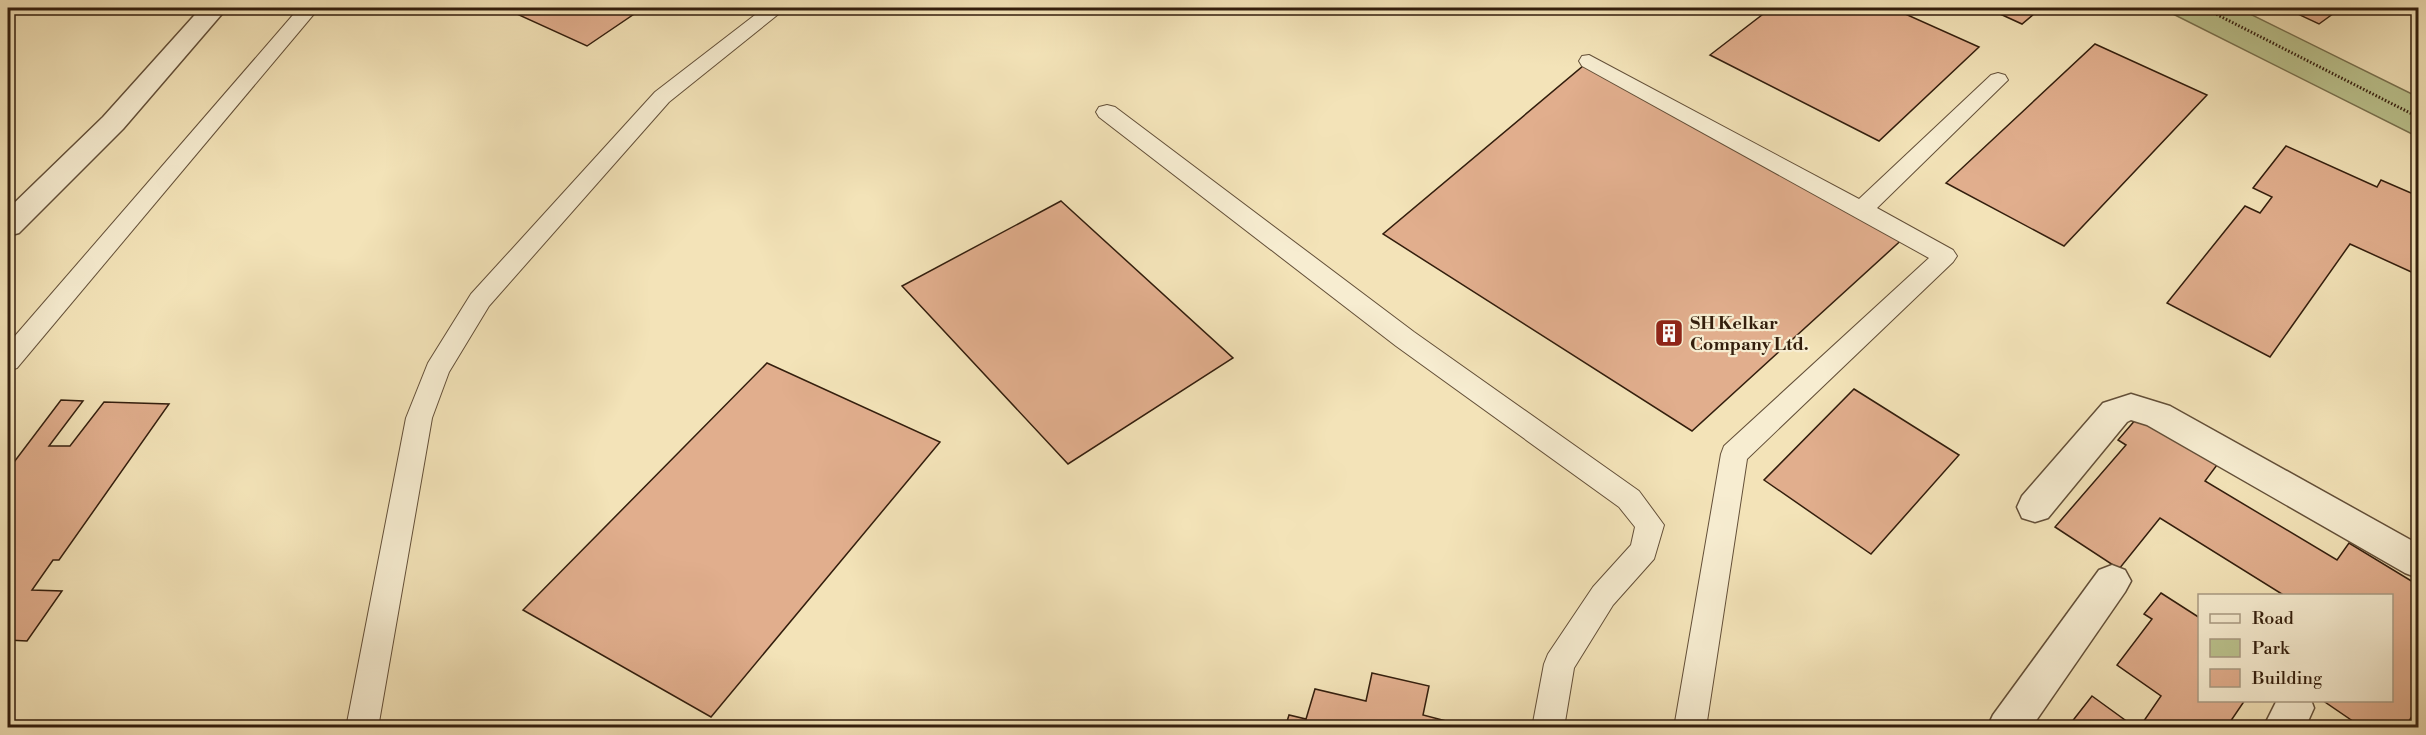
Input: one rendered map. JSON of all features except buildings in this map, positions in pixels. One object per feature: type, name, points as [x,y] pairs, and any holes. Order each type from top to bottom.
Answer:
[{"type":"street","points":[[8,226],[112,123],[214,8]]},
{"type":"street","points":[[2035,507],[2115,412],[2131,406],[2158,415],[2418,562]]},
{"type":"street","points":[[2007,728],[2112,581]]},
{"type":"lane","points":[[8,361],[309,8]]},
{"type":"lane","points":[[363,728],[419,418],[437,370],[480,300],[662,97],[776,8]]},
{"type":"lane","points":[[1589,61],[1945,256],[1734,454],[1690,728]]},
{"type":"lane","points":[[1861,210],[1998,80]]},
{"type":"lane","points":[[1107,112],[1405,339],[1629,499],[1650,525],[1644,550],[1603,596],[1559,664],[1548,728]]},
{"type":"path","points":[[2204,8],[2418,117]]},
{"type":"green space","points":[[2161,8],[2238,8],[2418,97],[2418,137]]},
{"type":"place","name":"SH Kelkar Company Ltd.","points":[[1669,333]]}]
